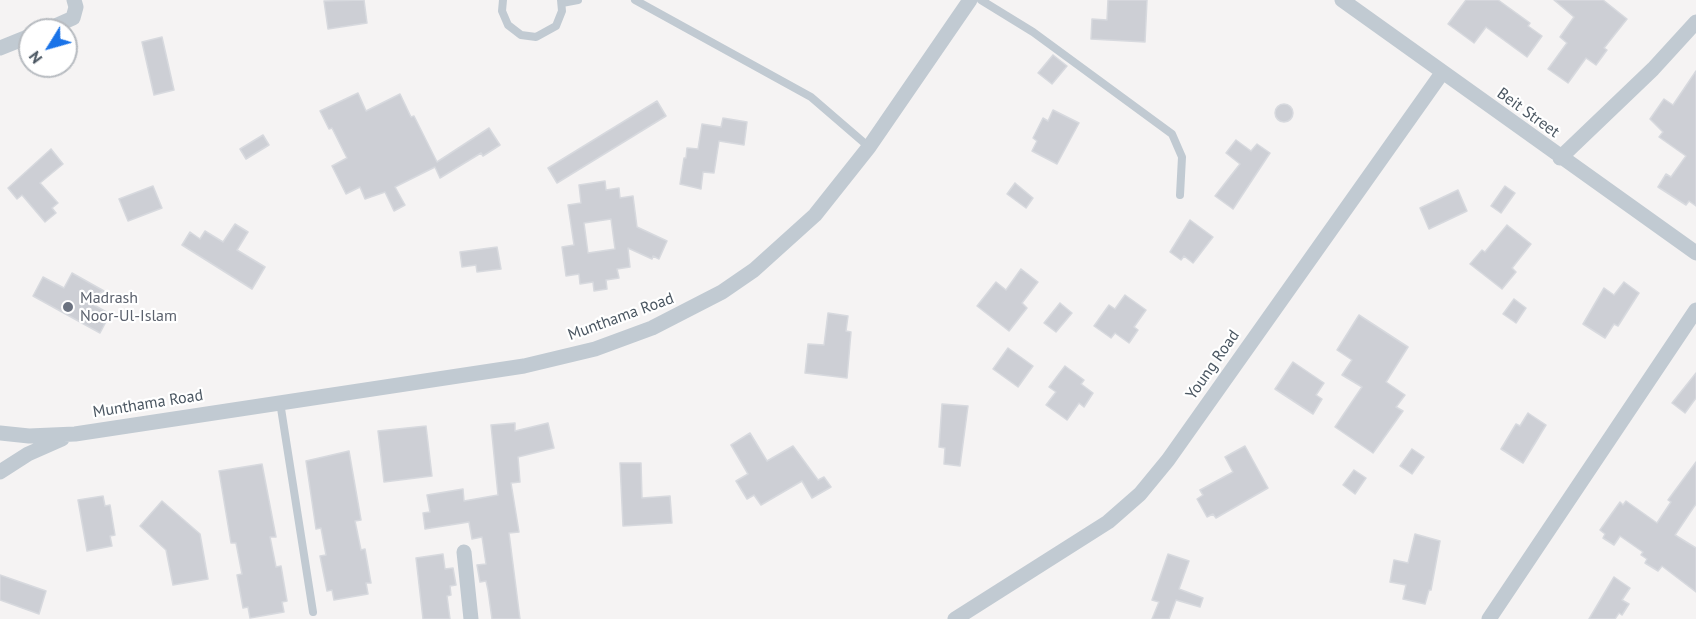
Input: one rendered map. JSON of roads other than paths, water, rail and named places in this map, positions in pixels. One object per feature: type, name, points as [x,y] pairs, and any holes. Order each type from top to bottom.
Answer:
[{"type":"street","points":[[73,18],[76,7],[74,0]]},
{"type":"street","name":"Munthama Road","points":[[75,434],[524,366],[595,349],[652,328],[722,292],[762,263],[815,215],[869,147],[970,0]]},
{"type":"street","name":"Beit Street","points":[[1342,0],[1696,253]]},
{"type":"street","points":[[1560,158],[1653,69],[1696,22]]},
{"type":"street","points":[[0,48],[18,41]]},
{"type":"street","name":"Young Road","points":[[955,619],[1108,522],[1151,482],[1442,73]]},
{"type":"street","points":[[1490,619],[1696,310]]},
{"type":"street","points":[[0,433],[29,436],[75,434]]},
{"type":"street","points":[[0,472],[42,447],[75,434]]},
{"type":"street","points":[[464,552],[471,619]]},
{"type":"lane","points":[[503,0],[502,11],[508,25],[528,37],[551,31],[560,19],[562,2],[578,0]]},
{"type":"lane","points":[[635,0],[811,97],[869,147]]},
{"type":"lane","points":[[981,0],[1034,32],[1172,134],[1182,157],[1180,195]]},
{"type":"lane","points":[[280,402],[313,612]]},
{"type":"place","name":"Madrash Noor-Ul-Islam","points":[[68,307]]}]
